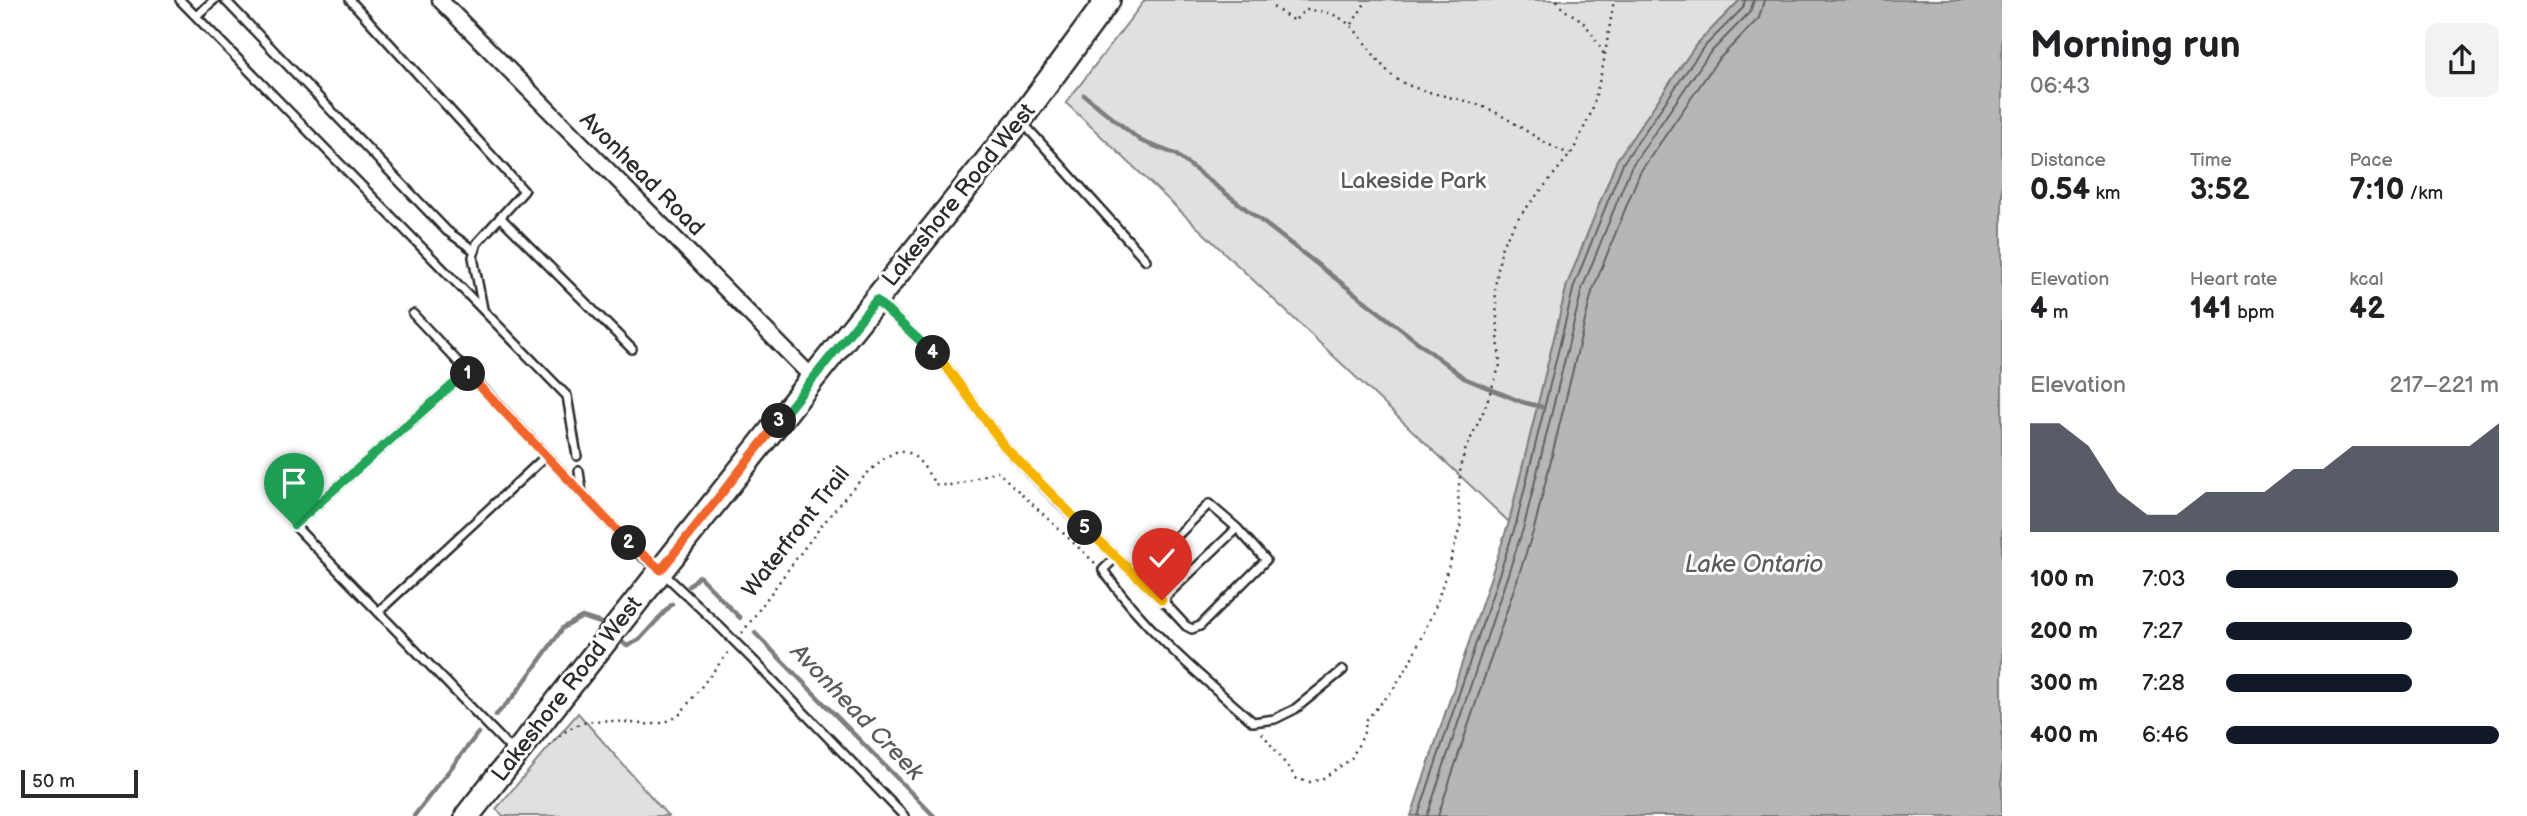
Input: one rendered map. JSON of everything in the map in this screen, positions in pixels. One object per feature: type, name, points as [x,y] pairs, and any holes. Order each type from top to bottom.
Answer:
[{"type":"main road","name":"Lakeshore Road West","points":[[467,816],[1020,120],[1108,0]]},
{"type":"street","name":"Avonhead Road","points":[[440,0],[813,378]]},
{"type":"lane","points":[[180,0],[567,396],[576,456]]},
{"type":"lane","points":[[196,16],[214,0]]},
{"type":"lane","points":[[225,0],[447,231],[475,251]]},
{"type":"lane","points":[[350,0],[524,191],[477,243],[473,257],[483,310]]},
{"type":"lane","points":[[1020,120],[1146,260]]},
{"type":"lane","points":[[500,217],[632,348]]},
{"type":"lane","points":[[876,300],[945,365],[1005,447],[1186,626],[1192,629],[1200,626],[1266,560],[1237,528],[1209,504],[1137,576]]},
{"type":"lane","points":[[413,314],[639,554],[661,570],[718,625],[904,816]]},
{"type":"lane","points":[[467,372],[294,525],[516,754]]},
{"type":"lane","points":[[378,612],[546,456]]},
{"type":"lane","points":[[579,471],[582,494]]},
{"type":"lane","points":[[1162,600],[1237,528]]},
{"type":"lane","points":[[1116,556],[1103,569],[1122,598],[1182,660],[1253,722],[1275,719],[1295,709],[1343,670]]},
{"type":"path","points":[[1351,24],[1367,0]]},
{"type":"path","points":[[1557,0],[1567,13],[1578,18],[1589,30],[1605,56]]},
{"type":"path","points":[[1253,722],[1297,779],[1310,782],[1322,779],[1351,759],[1363,736],[1367,719],[1392,691],[1408,666],[1435,608],[1461,523],[1458,495],[1461,464],[1500,365],[1495,287],[1502,245],[1518,217],[1570,155],[1592,111],[1614,0]]},
{"type":"path","points":[[1273,6],[1294,21],[1305,10],[1322,10],[1351,24],[1379,62],[1397,80],[1483,107],[1506,117],[1552,148],[1570,155]]},
{"type":"path","name":"Waterfront Trail","points":[[741,635],[851,489],[890,453],[903,451],[913,456],[935,484],[948,487],[961,485],[997,471],[1103,569]]},
{"type":"path","points":[[556,737],[584,721],[646,724],[671,722],[733,646]]},
{"type":"green space","name":"Lakeside Park","points":[[1145,0],[1740,0],[1696,45],[1617,160],[1567,285],[1509,522],[1066,103]]},
{"type":"green space","points":[[578,713],[668,816],[503,816],[496,809]]},
{"type":"water","name":"Lake Ontario","points":[[1740,0],[2002,0],[2002,816],[1411,816],[1509,522],[1567,285],[1617,160],[1696,45]]},
{"type":"waterway","points":[[1084,95],[1141,141],[1175,154],[1464,378],[1522,402],[1542,407]]},
{"type":"waterway","name":"Avonhead Creek","points":[[689,586],[699,576],[740,618]]},
{"type":"waterway","name":"Avonhead Creek","points":[[622,642],[627,646],[639,640],[672,604]]},
{"type":"waterway","name":"Avonhead Creek","points":[[496,715],[514,696],[563,628],[582,617],[601,623]]},
{"type":"waterway","name":"Avonhead Creek","points":[[755,633],[934,816]]},
{"type":"waterway","name":"Avonhead Creek","points":[[414,816],[478,733]]},
{"type":"route","points":[[294,525],[467,372],[639,554],[661,570],[876,300],[945,365],[1005,447],[1063,507],[1162,600]]}]
